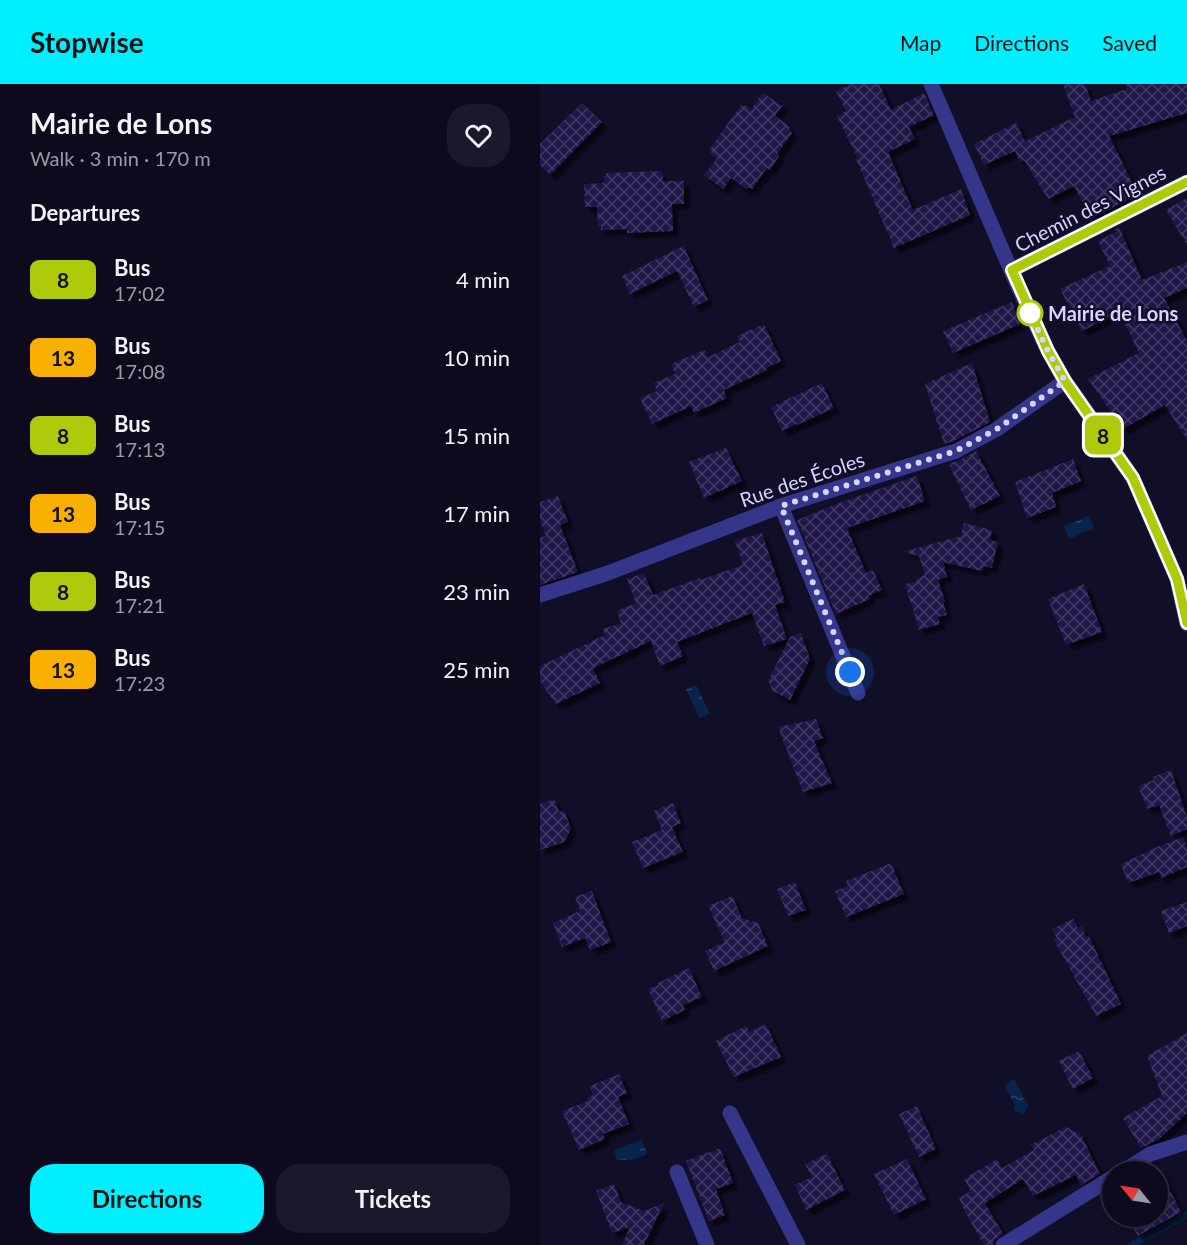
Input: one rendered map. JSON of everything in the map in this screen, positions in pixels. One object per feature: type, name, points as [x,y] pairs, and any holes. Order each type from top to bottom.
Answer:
[{"type":"street","points":[[932,84],[1048,351],[1065,381],[1133,478],[1177,579],[1187,624]]},
{"type":"street","name":"Chemin des Vignes","points":[[1012,270],[1187,182]]},
{"type":"street","name":"Rue des Écoles","points":[[540,595],[608,573],[781,506],[956,451],[997,429],[1065,381]]},
{"type":"street","points":[[781,506],[858,693]]},
{"type":"street","points":[[730,1113],[798,1245]]},
{"type":"street","points":[[1139,1161],[1150,1154],[1187,1142]]},
{"type":"street","points":[[677,1172],[707,1245]]},
{"type":"street","points":[[1003,1245],[1102,1184]]},
{"type":"water","points":[[1089,516],[1094,528],[1069,539],[1064,526]]},
{"type":"water","points":[[696,685],[710,714],[699,718],[686,689]]},
{"type":"water","points":[[1014,1079],[1028,1105],[1024,1115],[1013,1110],[1015,1105],[1004,1085]]},
{"type":"water","points":[[642,1140],[647,1154],[632,1160],[617,1160],[614,1150]]},
{"type":"building","points":[[851,84],[879,84],[891,110],[924,93],[934,115],[909,127],[915,139],[888,152],[913,210],[961,189],[970,215],[894,248],[856,159],[858,158],[837,116],[846,111],[836,91]]},
{"type":"building","points":[[1063,84],[1085,84],[1091,101],[1127,89],[1126,84],[1187,84],[1187,113],[1109,136],[1138,194],[1091,219],[1074,186],[1048,199],[1024,160],[1020,162],[1015,151],[984,165],[974,144],[1016,123],[1025,141],[1075,117]]},
{"type":"building","points":[[763,93],[782,106],[775,116],[790,127],[789,130],[792,133],[777,154],[779,156],[770,170],[767,168],[752,189],[748,187],[746,189],[731,178],[723,189],[704,175],[717,159],[709,150],[741,105],[751,109]]},
{"type":"building","points":[[582,103],[602,122],[550,175],[540,165],[540,144]]},
{"type":"building","points":[[661,171],[663,181],[684,181],[684,204],[672,204],[673,231],[627,233],[627,229],[601,230],[601,226],[598,226],[597,207],[585,207],[584,184],[604,183],[606,173]]},
{"type":"building","points":[[1187,198],[1187,245],[1166,210]]},
{"type":"building","points":[[1119,227],[1142,280],[1187,262],[1187,288],[1164,298],[1187,341],[1187,440],[1165,405],[1123,429],[1088,379],[1139,353],[1119,312],[1082,331],[1060,289],[1110,266],[1098,241],[1118,231],[1114,230]]},
{"type":"building","points":[[685,245],[708,300],[694,307],[677,271],[630,294],[622,276]]},
{"type":"building","points":[[1012,302],[1020,324],[953,353],[943,331]]},
{"type":"building","points":[[764,324],[781,361],[724,390],[727,398],[694,413],[691,406],[652,424],[640,398],[657,391],[654,383],[675,374],[671,364],[704,350],[708,357],[740,342],[737,336]]},
{"type":"building","points":[[972,363],[990,422],[944,444],[925,384]]},
{"type":"building","points":[[822,383],[834,408],[782,431],[771,407]]},
{"type":"building","points":[[726,448],[742,481],[704,498],[689,462]]},
{"type":"building","points":[[976,451],[1000,496],[971,510],[949,465]]},
{"type":"building","points":[[1073,459],[1081,481],[1052,493],[1056,507],[1027,518],[1015,482]]},
{"type":"building","points":[[917,476],[925,501],[847,528],[866,573],[873,570],[882,590],[868,596],[870,599],[836,614],[797,520]]},
{"type":"building","points":[[558,496],[568,522],[560,525],[578,572],[540,585],[540,538],[546,536],[540,520],[540,502]]},
{"type":"building","points":[[964,523],[992,530],[990,540],[998,542],[992,568],[984,566],[982,571],[943,562],[947,577],[938,580],[947,615],[938,617],[940,624],[919,630],[905,584],[917,581],[916,578],[925,575],[919,556],[903,552],[961,536]]},
{"type":"building","points":[[762,533],[785,602],[775,605],[787,639],[764,646],[752,613],[677,642],[683,656],[660,666],[651,641],[593,668],[600,683],[556,704],[540,681],[540,666],[605,635],[603,629],[621,623],[617,611],[636,603],[627,579],[644,573],[653,595],[700,578],[700,580],[743,565],[735,541]]},
{"type":"building","points":[[1084,584],[1102,632],[1066,645],[1048,599]]},
{"type":"building","points":[[801,633],[810,659],[790,700],[773,691],[768,681],[790,637]]},
{"type":"building","points":[[816,719],[823,738],[814,741],[832,783],[803,792],[778,727]]},
{"type":"building","points":[[1171,770],[1187,817],[1187,829],[1171,836],[1159,805],[1147,809],[1138,786]]},
{"type":"building","points":[[554,799],[559,812],[564,810],[571,829],[564,842],[540,850],[540,804]]},
{"type":"building","points":[[673,803],[681,823],[672,827],[683,852],[643,868],[632,842],[662,830],[654,811]]},
{"type":"building","points":[[1183,837],[1187,848],[1187,867],[1161,878],[1159,872],[1128,883],[1121,864]]},
{"type":"building","points":[[891,863],[904,894],[846,917],[835,891],[848,886],[846,881]]},
{"type":"building","points":[[795,882],[806,910],[788,916],[777,889]]},
{"type":"building","points":[[592,891],[611,942],[590,950],[585,938],[562,947],[553,923],[580,911],[575,897]]},
{"type":"building","points":[[732,896],[742,918],[758,923],[768,946],[714,971],[705,951],[725,942],[708,906]]},
{"type":"building","points":[[1187,902],[1187,926],[1169,933],[1161,911]]},
{"type":"building","points":[[1073,919],[1078,928],[1082,926],[1086,937],[1089,936],[1121,1004],[1096,1016],[1054,940],[1057,938],[1052,929]]},
{"type":"building","points":[[689,968],[702,997],[683,1005],[685,1010],[662,1021],[648,989]]},
{"type":"building","points":[[766,1024],[781,1057],[734,1077],[716,1041],[746,1026],[749,1032]]},
{"type":"building","points":[[1187,1033],[1187,1113],[1159,1139],[1141,1148],[1123,1118],[1162,1096],[1147,1056]]},
{"type":"building","points":[[1079,1051],[1093,1078],[1073,1089],[1059,1061]]},
{"type":"building","points":[[619,1074],[627,1093],[618,1097],[629,1124],[603,1134],[605,1139],[579,1150],[562,1111],[588,1101],[587,1098],[593,1095],[590,1086]]},
{"type":"building","points":[[917,1106],[936,1149],[919,1157],[899,1114]]},
{"type":"building","points":[[1066,1127],[1081,1135],[1100,1174],[1081,1185],[1076,1175],[1033,1196],[1023,1179],[985,1203],[1003,1234],[995,1240],[993,1245],[984,1245],[959,1198],[971,1191],[964,1179],[997,1159],[1002,1168],[1034,1150],[1031,1145]]},
{"type":"building","points":[[720,1148],[733,1183],[716,1189],[725,1215],[709,1221],[686,1161]]},
{"type":"building","points":[[827,1154],[845,1190],[806,1210],[795,1185],[812,1177],[805,1164]]},
{"type":"building","points":[[907,1159],[926,1199],[894,1215],[874,1174]]},
{"type":"building","points":[[614,1184],[621,1202],[644,1211],[664,1203],[644,1245],[622,1245],[630,1227],[612,1233],[596,1191]]},
{"type":"building","points":[[1168,1187],[1181,1212],[1168,1219]]},
{"type":"building","points":[[1133,1227],[1154,1227],[1138,1236]]},
{"type":"waterway","points":[[1132,1245],[1186,1215]]},
{"type":"bus line","name":"8","points":[[1187,182],[1012,270],[1048,351],[1065,381],[1133,478],[1177,579],[1187,623]]},
{"type":"place","name":"Mairie de Lons","points":[[1030,313]]},
{"type":"route","points":[[850,672],[781,506],[956,451],[997,429],[1065,381],[1030,313]]}]
